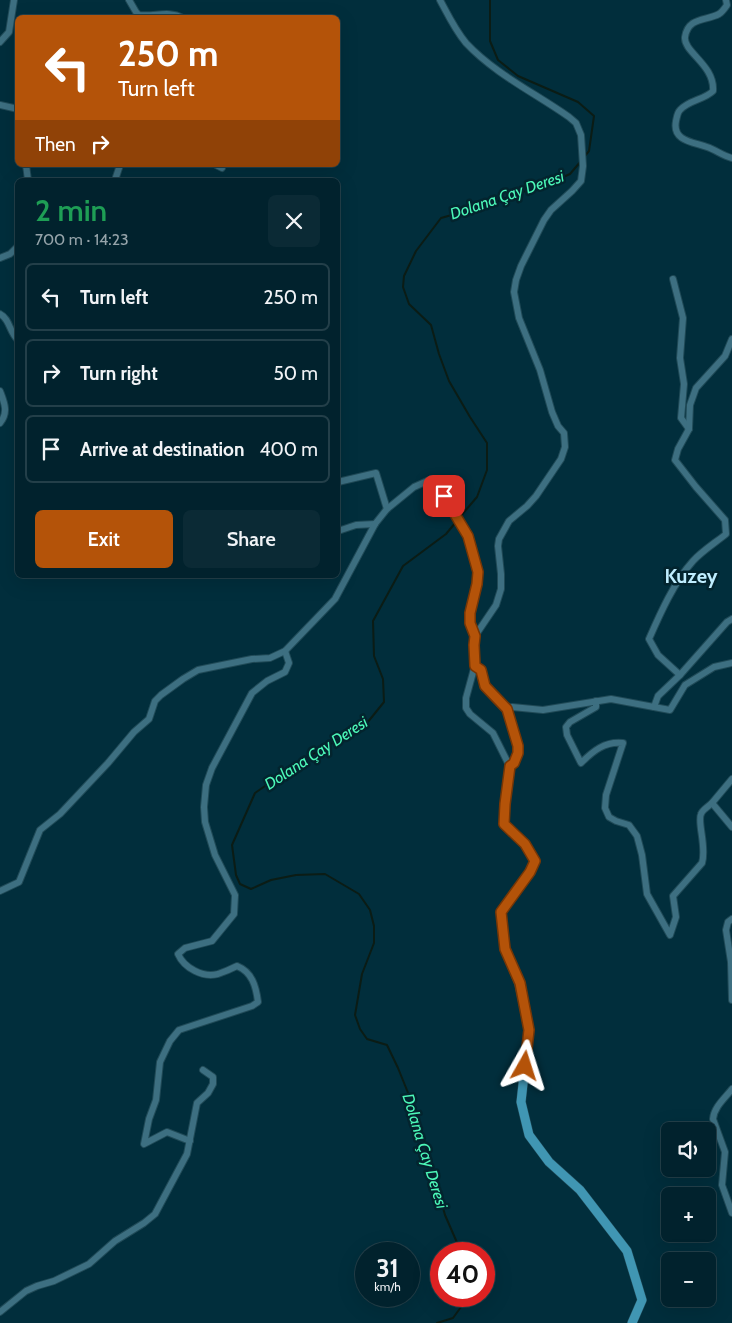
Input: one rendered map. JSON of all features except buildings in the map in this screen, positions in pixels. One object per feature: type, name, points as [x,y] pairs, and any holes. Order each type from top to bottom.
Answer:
[{"type":"street","points":[[0,42],[9,32],[14,0]]},
{"type":"street","points":[[130,0],[140,15],[167,13],[177,15]]},
{"type":"street","points":[[440,0],[466,43],[503,75],[547,102],[576,124],[581,134],[581,181],[551,210],[544,220],[521,266],[514,292],[519,318],[540,370],[552,412],[558,426],[564,433],[566,447],[561,459],[536,496],[502,530],[498,546],[502,574],[501,590],[496,605],[475,636]]},
{"type":"street","points":[[726,0],[727,5],[720,14],[695,21],[685,35],[688,46],[711,74],[714,82],[713,91],[707,97],[680,110],[675,127],[677,134],[683,140],[709,147],[732,158]]},
{"type":"street","points":[[0,105],[15,108]]},
{"type":"street","points":[[0,258],[10,254],[15,249]]},
{"type":"street","points":[[673,279],[683,318],[680,358],[684,384],[681,418],[689,429]]},
{"type":"street","points":[[0,314],[5,317],[15,337]]},
{"type":"street","points":[[680,675],[658,656],[649,639],[659,615],[678,580],[693,561],[726,534],[725,520],[674,460],[689,429],[690,405],[696,388],[725,356],[732,339]]},
{"type":"street","points":[[0,391],[6,407],[4,418],[0,423]]},
{"type":"street","points":[[340,482],[376,473],[387,509]]},
{"type":"street","points":[[0,891],[19,882],[40,830],[60,814],[134,732],[149,719],[155,702],[161,695],[182,679],[198,670],[252,659],[270,658],[286,651],[335,599],[375,524],[387,509],[414,487],[432,479],[440,487],[468,536],[478,572],[470,613],[470,623],[475,636],[475,666],[466,698],[466,708],[470,714],[493,733],[510,766],[504,824],[525,844],[535,861],[530,872],[501,912],[505,949],[520,983],[529,1030],[521,1102],[529,1135],[549,1162],[580,1190],[628,1251],[642,1300],[632,1323]]},
{"type":"street","points":[[340,530],[356,525],[375,524]]},
{"type":"street","points":[[654,707],[658,696],[680,675],[727,622],[732,619]]},
{"type":"street","points":[[190,1141],[168,1132],[144,1144],[156,1100],[160,1062],[170,1041],[179,1030],[252,1006],[258,1002],[251,977],[244,969],[237,966],[217,974],[201,973],[181,961],[178,954],[185,948],[212,940],[234,914],[235,895],[215,855],[205,822],[206,785],[212,768],[252,693],[267,681],[285,672],[289,663],[286,651]]},
{"type":"street","points":[[507,709],[512,707],[543,710],[611,699],[670,710],[686,685],[714,668],[732,663]]},
{"type":"street","points":[[475,666],[481,670],[485,686],[507,709],[518,746],[518,753],[514,763],[510,766]]},
{"type":"street","points":[[596,701],[596,707],[570,722],[566,727],[567,736],[581,763],[592,751],[600,747],[623,743],[606,795],[604,808],[609,817],[628,825],[637,836],[642,855],[647,894],[670,935],[676,918],[672,901],[673,896],[702,863],[704,857],[701,814],[732,779]]},
{"type":"street","points":[[712,803],[732,827]]},
{"type":"street","points":[[732,919],[728,922],[726,930],[731,962],[732,1000]]},
{"type":"street","points":[[0,1312],[26,1291],[54,1281],[89,1264],[115,1241],[155,1214],[187,1154],[197,1102],[208,1093],[214,1084],[213,1077],[203,1070]]},
{"type":"street","points":[[732,1089],[713,1114],[713,1119],[725,1152],[722,1185],[732,1213]]},
{"type":"waterway","name":"Dolana Çay Deresi","points":[[490,0],[490,41],[498,60],[518,76],[578,102],[594,116],[589,151],[584,157]]},
{"type":"waterway","name":"Dolana Çay Deresi","points":[[459,518],[477,497],[487,470],[487,443],[449,381],[431,325],[409,304],[403,287],[404,276],[416,251],[441,218],[480,207],[552,182],[570,174],[581,161]]},
{"type":"waterway","name":"Dolana Çay Deresi","points":[[456,522],[446,534],[403,566],[373,621],[374,656],[383,679],[384,702],[367,723],[301,761],[255,793],[232,845],[236,875],[240,884],[251,889],[271,880],[296,875],[325,874],[359,894],[370,910],[374,926],[374,943],[362,974],[355,1015],[360,1029],[367,1039],[387,1045],[398,1068],[417,1115],[445,1215],[457,1242]]},
{"type":"waterway","name":"Dolana Çay Deresi","points":[[437,1323],[453,1318],[461,1307]]},
{"type":"district","name":"Kuzey","points":[[691,576]]},
{"type":"route","points":[[444,496],[468,536],[478,572],[470,613],[470,623],[475,636],[475,666],[481,670],[485,686],[507,709],[518,746],[518,753],[514,763],[510,766],[504,824],[525,844],[535,861],[530,872],[501,912],[505,949],[520,983],[529,1030],[525,1066]]}]
